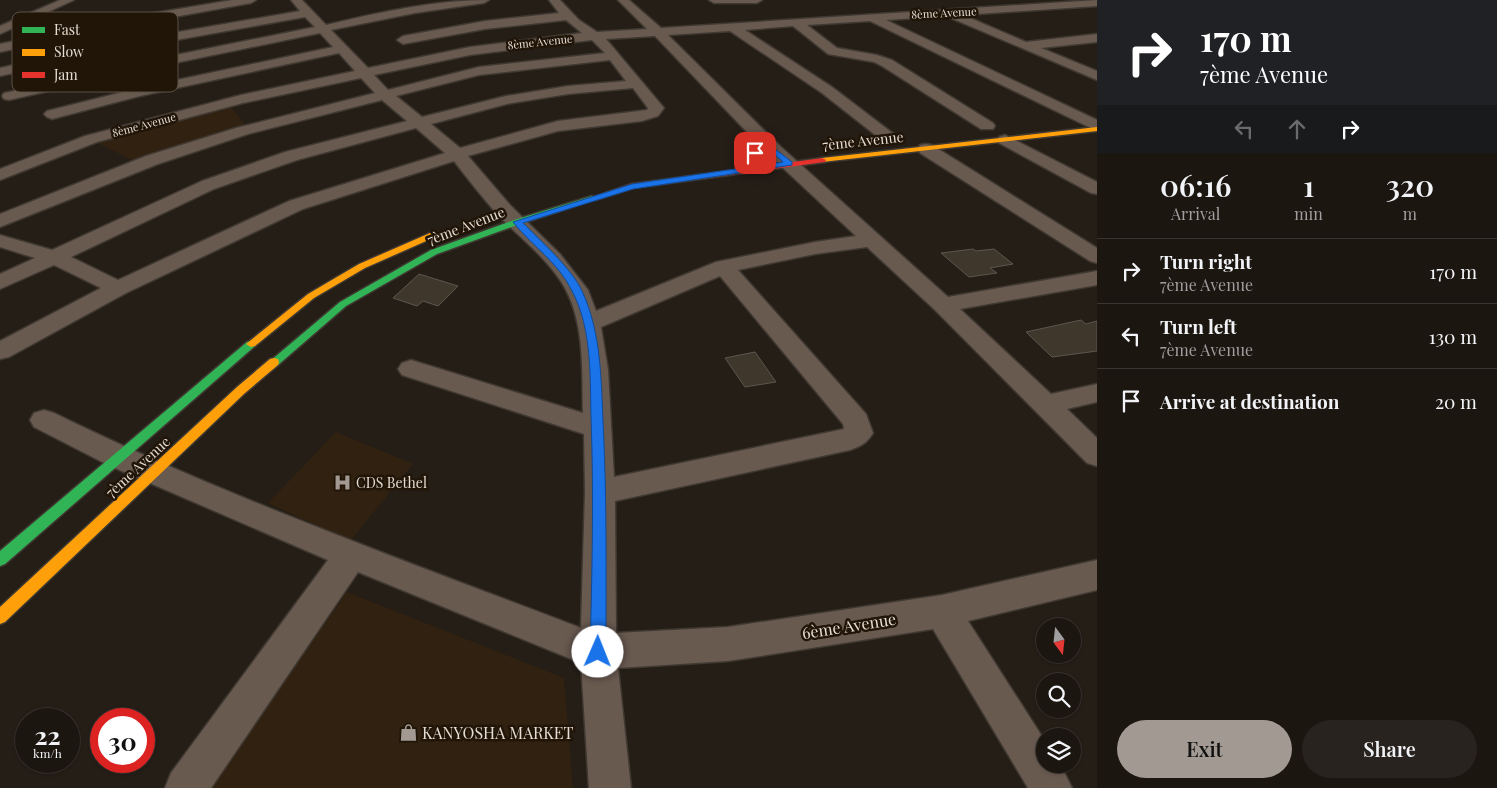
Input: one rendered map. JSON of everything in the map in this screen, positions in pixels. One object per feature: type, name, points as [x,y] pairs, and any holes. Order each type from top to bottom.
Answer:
[{"type":"street","points":[[11,10],[38,12],[69,0]]},
{"type":"street","points":[[178,13],[251,0]]},
{"type":"street","points":[[296,0],[362,73],[385,95],[458,155],[506,212],[553,258],[577,290],[589,323],[595,370],[600,492],[598,652],[610,788]]},
{"type":"street","points":[[414,0],[452,29]]},
{"type":"street","points":[[178,59],[425,8],[458,2],[484,0]]},
{"type":"street","points":[[0,351],[118,288],[296,205],[521,135],[558,126],[653,113],[656,108],[614,56],[598,38],[592,36],[567,16],[554,0]]},
{"type":"street","points":[[623,0],[658,32],[780,154],[943,305],[1097,455]]},
{"type":"street","points":[[714,0],[757,0]]},
{"type":"street","name":"8ème Avenue","points":[[0,175],[91,139],[241,99],[425,59],[518,44],[592,36],[1097,3]]},
{"type":"street","points":[[1064,4],[1089,14]]},
{"type":"street","points":[[362,7],[425,59]]},
{"type":"street","points":[[178,36],[308,13]]},
{"type":"street","points":[[950,14],[1096,75]]},
{"type":"street","points":[[396,35],[452,29],[512,16],[567,16]]},
{"type":"street","points":[[871,17],[1097,127]]},
{"type":"street","points":[[795,22],[833,50],[877,59],[887,63],[1097,190]]},
{"type":"street","points":[[0,30],[12,24]]},
{"type":"street","points":[[733,27],[894,137]]},
{"type":"street","points":[[1026,45],[1097,38]]},
{"type":"street","points":[[178,84],[341,49]]},
{"type":"street","points":[[0,221],[152,160],[242,131],[479,71],[614,56]]},
{"type":"street","points":[[0,282],[208,185],[291,156],[506,100],[568,90],[635,84]]},
{"type":"street","points":[[52,114],[139,92]]},
{"type":"street","points":[[4,93],[52,114],[91,139]]},
{"type":"street","points":[[1056,119],[1097,114]]},
{"type":"street","name":"7ème Avenue","points":[[968,128],[997,130],[1097,127]]},
{"type":"street","name":"7ème Avenue","points":[[0,618],[240,390],[343,304],[506,212],[780,154],[926,149],[997,130]]},
{"type":"street","name":"7ème Avenue","points":[[870,140],[894,137]]},
{"type":"street","points":[[926,149],[1097,257]]},
{"type":"street","name":"7ème Avenue","points":[[0,560],[118,456],[244,350],[312,296],[362,266],[442,231]]},
{"type":"street","points":[[589,323],[724,267],[815,248],[871,240]]},
{"type":"street","points":[[0,241],[55,257],[118,288]]},
{"type":"street","points":[[600,492],[850,440],[859,433],[856,421],[724,267]]},
{"type":"street","points":[[943,305],[1097,278]]},
{"type":"street","points":[[411,369],[597,428]]},
{"type":"street","points":[[1044,405],[1097,393]]},
{"type":"street","points":[[44,420],[118,456],[351,555],[598,652]]},
{"type":"street","points":[[186,788],[351,555]]},
{"type":"street","name":"6ème Avenue","points":[[598,652],[728,644],[942,611],[1097,575]]},
{"type":"street","points":[[942,611],[1051,788]]},
{"type":"shaded area","points":[[230,106],[246,126],[136,162],[98,143]]},
{"type":"shaded area","name":"CDS Bethel","points":[[336,432],[413,464],[350,541],[268,503]]},
{"type":"shaded area","name":"KANYOSHA MARKET","points":[[347,592],[564,678],[573,788],[210,788]]},
{"type":"building","points":[[973,249],[976,251],[994,249],[1013,264],[990,268],[997,273],[969,277],[941,253]]},
{"type":"building","points":[[419,274],[458,286],[438,306],[423,301],[417,306],[393,298]]},
{"type":"building","points":[[1081,320],[1086,324],[1097,321],[1097,351],[1052,357],[1026,332]]},
{"type":"building","points":[[755,352],[776,382],[745,387],[725,358]]},
{"type":"traffic: fast","points":[[274,362],[343,304],[434,252],[517,222],[595,198]]},
{"type":"traffic: fast","points":[[0,560],[251,344]]},
{"type":"traffic: slow","points":[[822,160],[1097,129]]},
{"type":"traffic: slow","points":[[251,344],[311,296],[362,266],[430,236]]},
{"type":"traffic: slow","points":[[0,617],[241,390],[274,362]]},
{"type":"traffic: jam","points":[[595,198],[632,186],[822,160]]},
{"type":"place","name":"CDS Bethel","points":[[342,483]]},
{"type":"place","name":"KANYOSHA MARKET","points":[[408,733]]},
{"type":"route","points":[[598,652],[600,492],[595,370],[589,323],[577,290],[553,258],[517,222],[632,186],[789,164],[775,151],[755,153]]}]
